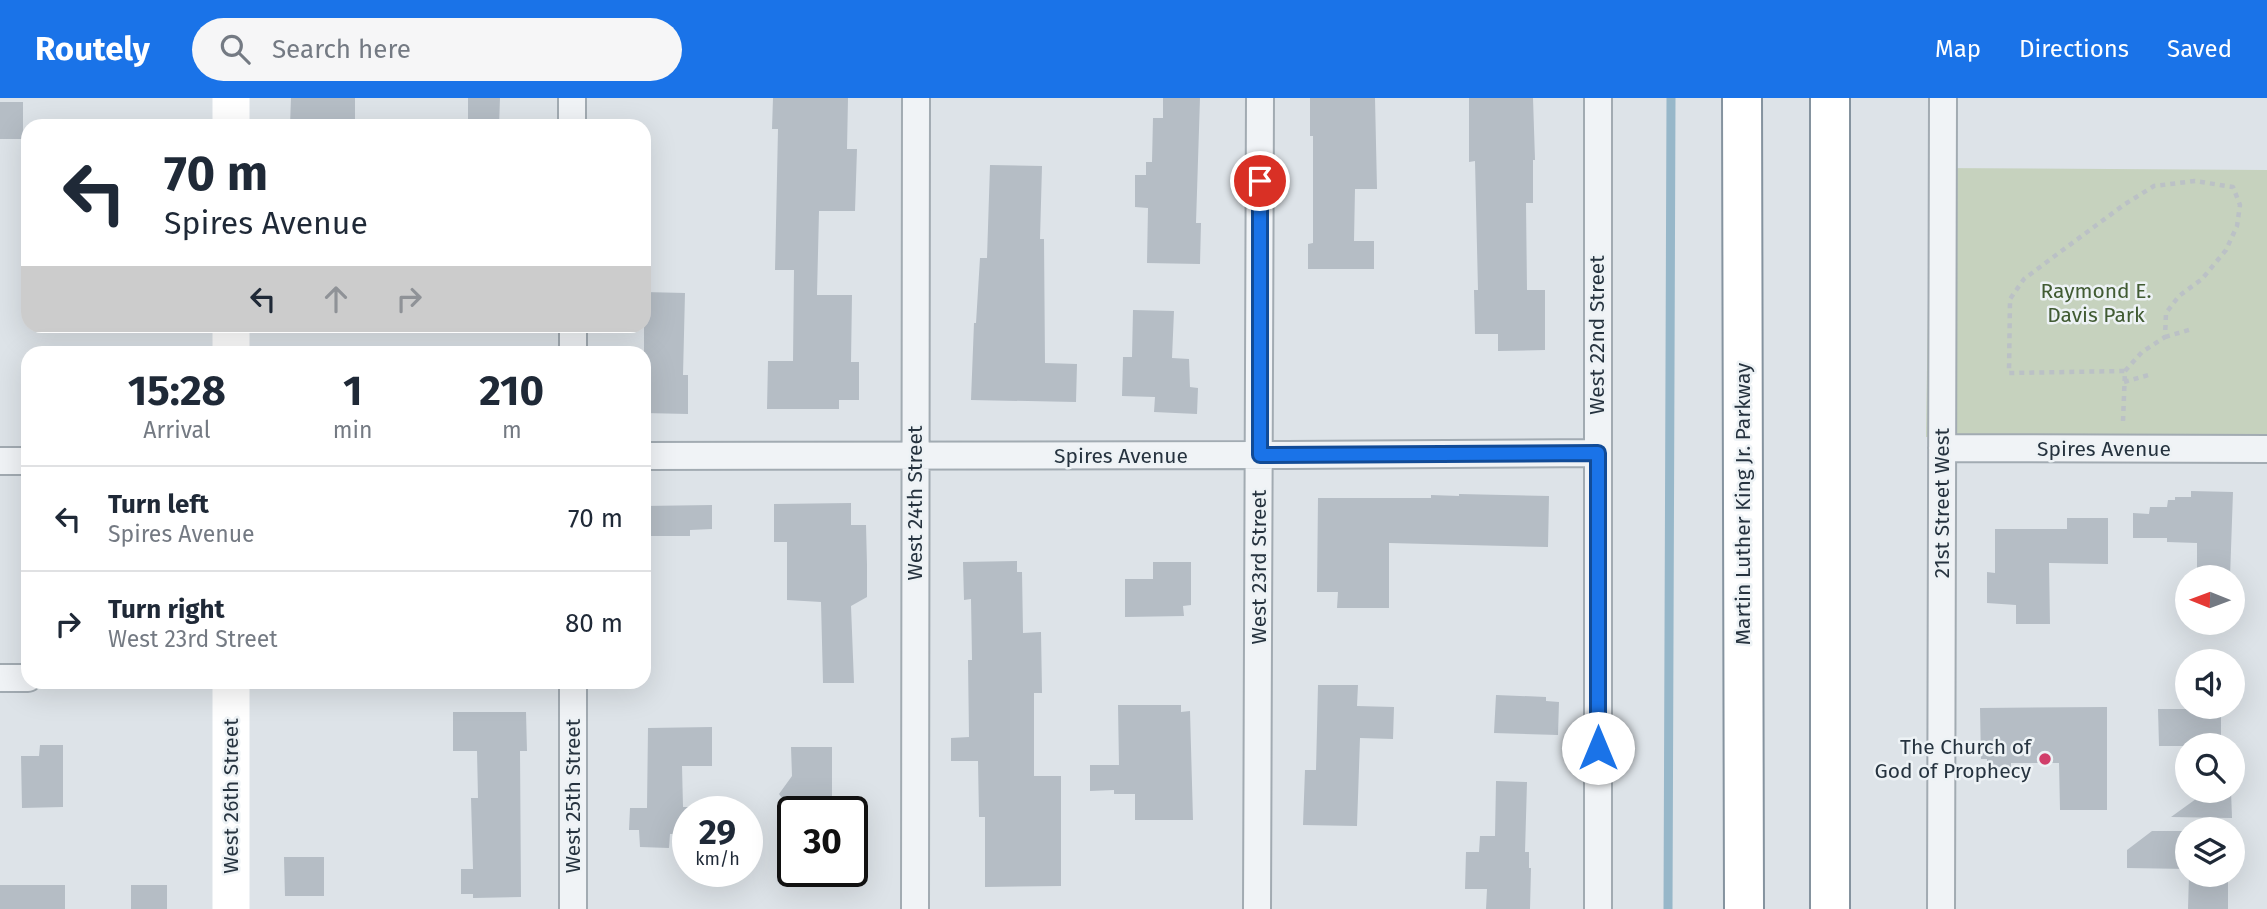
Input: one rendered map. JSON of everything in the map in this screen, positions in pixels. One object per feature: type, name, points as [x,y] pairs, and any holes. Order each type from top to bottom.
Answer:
[{"type":"highway","name":"Martin Luther King Jr. Parkway","points":[[1742,98],[1744,909]]},
{"type":"highway","points":[[1830,98],[1830,909]]},
{"type":"main road","points":[[231,98],[231,119]]},
{"type":"main road","name":"West 26th Street","points":[[231,689],[231,909]]},
{"type":"street","points":[[572,98],[572,119]]},
{"type":"street","name":"West 24th Street","points":[[915,909],[916,98]]},
{"type":"street","name":"West 23rd Street","points":[[1256,909],[1260,98]]},
{"type":"street","name":"West 22nd Street","points":[[1598,98],[1598,909]]},
{"type":"street","name":"21st Street West","points":[[1941,909],[1943,98]]},
{"type":"street","name":"Spires Avenue","points":[[1942,448],[2267,449]]},
{"type":"street","name":"Spires Avenue","points":[[651,456],[1598,453]]},
{"type":"street","points":[[0,461],[21,461]]},
{"type":"street","points":[[0,678],[21,678]]},
{"type":"street","name":"West 25th Street","points":[[573,689],[573,909]]},
{"type":"path","points":[[2124,371],[2009,373],[2010,299],[2013,291],[2048,261],[2154,186],[2195,181],[2233,187],[2241,205],[2237,226],[2226,250],[2202,279],[2179,296],[2166,313],[2165,337]]},
{"type":"path","points":[[2123,426],[2124,371],[2142,352],[2165,337],[2192,328]]},
{"type":"path","points":[[2124,382],[2152,374]]},
{"type":"green space","name":"Raymond E. Davis Park","points":[[1930,168],[2267,170],[2267,438],[1926,437]]},
{"type":"building","points":[[291,98],[355,98],[355,119],[290,119]]},
{"type":"building","points":[[468,98],[500,98],[499,119],[468,119]]},
{"type":"building","points":[[773,98],[848,98],[847,149],[857,149],[855,211],[819,211],[817,295],[852,295],[851,362],[859,362],[859,400],[839,400],[839,409],[767,409],[768,361],[793,361],[794,270],[775,270],[778,129],[772,129]]},
{"type":"building","points":[[1163,98],[1200,98],[1196,223],[1201,223],[1200,264],[1147,263],[1148,208],[1135,207],[1135,175],[1146,175],[1146,162],[1152,162],[1153,118],[1163,118]]},
{"type":"building","points":[[1310,98],[1375,98],[1377,189],[1355,189],[1354,241],[1374,241],[1374,269],[1308,269],[1308,244],[1313,243],[1313,136],[1310,136]]},
{"type":"building","points":[[1469,98],[1533,98],[1535,160],[1533,203],[1526,203],[1527,290],[1545,290],[1545,350],[1498,351],[1498,334],[1475,334],[1474,290],[1478,290],[1475,161],[1469,162]]},
{"type":"building","points":[[0,102],[23,102],[21,139],[0,139]]},
{"type":"building","points":[[990,165],[1042,166],[1040,239],[1044,239],[1045,363],[1077,364],[1076,402],[971,400],[980,258],[987,258]]},
{"type":"building","points":[[651,292],[685,293],[683,375],[688,375],[688,414],[651,413],[651,346],[644,346],[644,333],[651,333]]},
{"type":"building","points":[[1133,310],[1174,311],[1172,358],[1189,359],[1190,387],[1198,388],[1197,414],[1154,412],[1155,397],[1122,396],[1123,357],[1132,357]]},
{"type":"building","points":[[2191,491],[2233,492],[2230,565],[2197,565],[2197,543],[2167,542],[2167,538],[2133,538],[2133,513],[2149,514],[2150,507],[2167,507],[2168,500],[2175,500],[2175,497],[2191,497]]},
{"type":"building","points":[[1431,495],[1549,496],[1548,547],[1389,543],[1389,608],[1337,608],[1338,592],[1317,592],[1318,498],[1431,498]]},
{"type":"building","points":[[851,503],[851,525],[866,525],[867,565],[867,597],[851,606],[854,683],[823,683],[821,602],[787,600],[787,542],[774,542],[774,504]]},
{"type":"building","points":[[712,505],[712,529],[690,530],[690,536],[651,536],[651,506]]},
{"type":"building","points":[[2067,518],[2108,518],[2108,564],[2049,563],[2050,624],[2016,624],[2016,605],[1987,603],[1987,572],[1995,573],[1995,529],[2067,529]]},
{"type":"building","points":[[1017,561],[1017,572],[1022,572],[1023,633],[1041,632],[1042,693],[1034,693],[1034,776],[1061,776],[1061,886],[985,887],[985,817],[979,817],[978,761],[951,761],[951,738],[969,737],[968,660],[972,660],[971,599],[964,600],[963,562]]},
{"type":"building","points":[[1153,562],[1191,562],[1191,605],[1183,606],[1184,616],[1125,617],[1125,579],[1153,579]]},
{"type":"building","points":[[1318,685],[1358,685],[1357,706],[1394,707],[1393,739],[1360,738],[1357,826],[1303,825],[1305,770],[1316,770]]},
{"type":"building","points":[[1496,695],[1546,697],[1546,701],[1559,702],[1558,735],[1494,733]]},
{"type":"building","points":[[1118,705],[1181,705],[1181,712],[1190,711],[1193,820],[1135,820],[1135,794],[1114,794],[1114,790],[1090,791],[1090,765],[1119,765]]},
{"type":"building","name":"The Church of God of Prophecy","points":[[2107,707],[2107,810],[2060,810],[2059,763],[2011,763],[2011,767],[1987,767],[1987,759],[1981,759],[1980,708]]},
{"type":"building","points":[[2158,709],[2175,709],[2175,719],[2221,719],[2221,733],[2175,733],[2175,746],[2159,746]]},
{"type":"building","points":[[453,712],[526,712],[527,751],[520,751],[521,897],[473,898],[473,894],[461,894],[461,869],[473,869],[471,798],[478,798],[477,751],[453,751]]},
{"type":"building","points":[[712,727],[712,766],[682,766],[683,796],[672,796],[672,834],[669,848],[640,847],[639,830],[629,830],[630,808],[647,808],[648,728]]},
{"type":"building","points":[[40,745],[63,745],[63,807],[22,808],[21,756],[39,756]]},
{"type":"building","points":[[791,747],[832,747],[832,796],[780,796],[779,794],[792,776]]},
{"type":"building","points":[[1496,781],[1527,782],[1525,852],[1529,852],[1531,868],[1530,909],[1486,909],[1487,889],[1465,889],[1466,852],[1479,852],[1480,836],[1495,836]]},
{"type":"building","points":[[2190,803],[2231,803],[2232,817],[2171,817]]},
{"type":"building","points":[[2152,831],[2175,831],[2175,869],[2127,868],[2127,850]]},
{"type":"building","points":[[284,857],[324,857],[324,896],[285,896]]},
{"type":"building","points":[[0,885],[65,885],[65,909],[0,909]]},
{"type":"building","points":[[131,885],[167,885],[167,909],[131,909]]},
{"type":"building","points":[[2189,887],[2228,887],[2228,909],[2188,909]]},
{"type":"waterway","points":[[1668,909],[1671,98]]},
{"type":"place","name":"The Church of God of Prophecy","points":[[2045,759]]},
{"type":"route","points":[[1260,181],[1260,455],[1598,453],[1598,748]]}]
